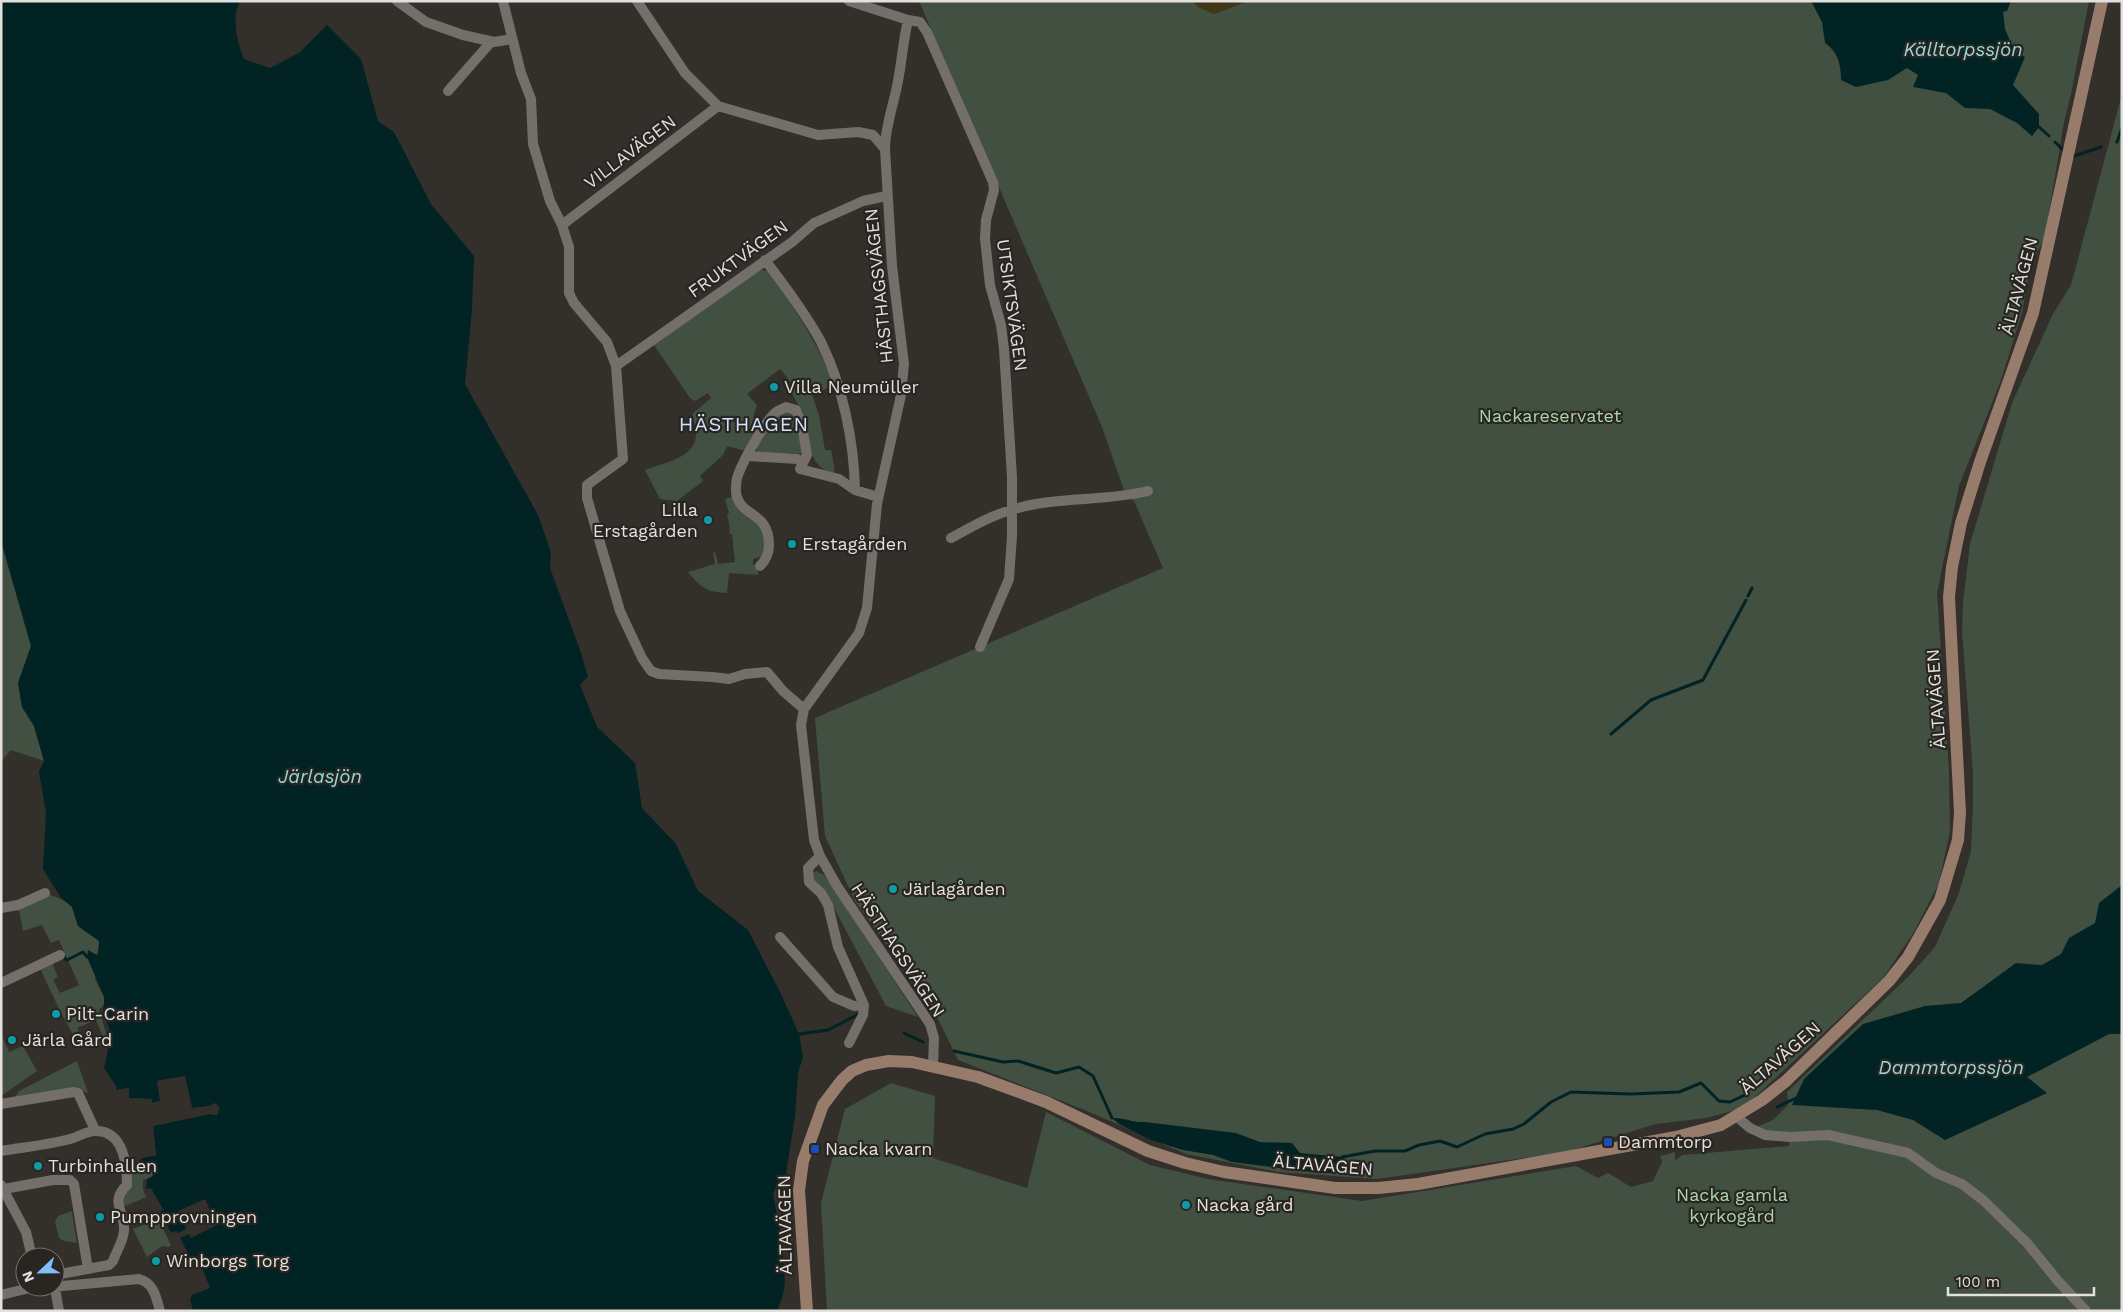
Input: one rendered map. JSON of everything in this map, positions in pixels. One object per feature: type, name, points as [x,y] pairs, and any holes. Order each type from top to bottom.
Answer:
[{"type":"main road","name":"ÄLTAVÄGEN","points":[[807,1311],[801,1231],[800,1175],[811,1133],[823,1104],[842,1080],[852,1071],[866,1065],[889,1061],[933,1066],[978,1077],[1046,1102],[1148,1151],[1185,1163],[1224,1172],[1335,1188],[1378,1188],[1418,1184],[1676,1137],[1721,1125],[1737,1117],[1786,1081],[1889,981],[1908,957],[1940,900],[1958,840],[1960,813],[1950,646],[1949,597],[1952,567],[1961,523],[1980,462],[2033,313],[2102,1]]},
{"type":"street","points":[[397,1],[426,22],[463,35],[491,42],[512,39]]},
{"type":"street","points":[[503,1],[512,39],[531,99],[532,144],[550,201],[562,225],[570,258],[569,293],[574,303],[607,342],[616,366],[623,459],[587,485],[587,498],[620,612],[642,658],[651,671],[659,674],[729,679],[746,674],[767,672],[783,691],[804,709]]},
{"type":"street","points":[[637,1],[685,73],[718,106],[818,135],[858,132],[874,135],[885,149]]},
{"type":"street","name":"UTSIKTSVÄGEN","points":[[850,1],[908,20],[920,22],[927,32],[993,182],[994,190],[986,220],[985,239],[990,285],[1001,326],[1004,349],[1012,477],[1012,510],[1009,579],[980,647]]},
{"type":"street","name":"HÄSTHAGSVÄGEN","points":[[908,20],[901,50],[898,81],[885,132],[886,196],[904,364],[901,395],[878,497],[865,620],[852,644],[804,709],[801,725],[814,840],[820,856],[837,886],[930,1024],[934,1045],[933,1066]]},
{"type":"street","points":[[448,92],[491,42]]},
{"type":"street","name":"VILLAVÄGEN","points":[[562,225],[718,106]]},
{"type":"street","name":"FRUKTVÄGEN","points":[[616,366],[814,223],[863,201],[886,196]]},
{"type":"street","points":[[765,260],[820,341],[830,364],[846,416],[853,458],[855,490]]},
{"type":"street","points":[[760,566],[764,562],[769,550],[769,536],[765,525],[741,506],[736,496],[738,476],[763,428],[775,413],[786,407],[796,410],[802,426],[807,455],[802,466]]},
{"type":"street","points":[[748,456],[797,459],[802,466],[839,480],[855,490],[878,497]]},
{"type":"street","points":[[951,538],[987,519],[1012,510],[1033,505],[1126,496],[1148,491]]},
{"type":"street","name":"HÄSTHAGSVÄGEN","points":[[820,856],[808,868],[809,882],[821,894],[828,905],[838,947],[864,1005]]},
{"type":"street","points":[[1,908],[18,905],[45,893]]},
{"type":"street","points":[[780,937],[832,997],[854,1006],[864,1005],[863,1015],[849,1043]]},
{"type":"street","points":[[2,982],[60,955]]},
{"type":"street","points":[[1,1104],[74,1092],[78,1093],[95,1130]]},
{"type":"street","points":[[1737,1117],[1750,1128],[1765,1135],[1790,1137],[1828,1135],[1908,1153],[1936,1173],[1962,1184],[1983,1200],[2027,1243],[2086,1311]]},
{"type":"street","points":[[1,1151],[70,1139],[95,1130],[111,1134],[117,1139],[122,1149],[127,1177],[127,1185],[119,1195],[118,1203],[124,1230],[109,1265],[65,1273]]},
{"type":"street","points":[[30,1247],[26,1232],[2,1187],[53,1180],[70,1180],[74,1184],[88,1269]]},
{"type":"street","points":[[65,1286],[139,1279],[148,1283],[155,1291],[160,1311]]},
{"type":"street","points":[[1,1295],[15,1292]]},
{"type":"street","points":[[56,1297],[59,1311]]},
{"type":"green space","name":"Nackareservatet","points":[[919,1],[2089,1],[2064,122],[2045,237],[2031,263],[2022,313],[2001,380],[1959,486],[1937,593],[1949,770],[1950,831],[1939,883],[1914,932],[1883,978],[1743,1108],[1706,1118],[1656,1124],[1566,1152],[1377,1179],[1278,1172],[1186,1154],[1087,1111],[958,1060],[932,1007],[855,901],[825,836],[815,718],[1163,568],[1134,501],[1126,496],[1102,427]]},
{"type":"green space","name":"Nacka gamla kyrkogård","points":[[2122,94],[2122,1311],[827,1311],[821,1203],[845,1109],[891,1083],[935,1096],[933,1158],[1027,1188],[1046,1112],[1150,1165],[1208,1179],[1362,1201],[1576,1166],[1598,1178],[1608,1173],[1631,1187],[1653,1181],[1662,1162],[1660,1156],[1675,1152],[1675,1161],[1682,1155],[1789,1146],[1789,1142],[1750,1130],[1773,1120],[1788,1105],[1787,1092],[1909,976],[1935,947],[1959,893],[1971,851],[1973,803],[1973,772],[1962,632],[1963,602],[1970,544],[2012,403],[2053,314],[2071,285]]},
{"type":"green space","points":[[768,271],[772,275],[798,315],[814,342],[834,386],[812,394],[819,416],[825,450],[831,450],[835,470],[833,473],[824,470],[813,456],[809,448],[799,407],[789,389],[793,385],[780,369],[747,394],[757,405],[753,418],[761,420],[746,451],[727,446],[723,455],[700,476],[703,481],[677,501],[660,499],[645,470],[670,462],[685,454],[691,448],[695,441],[696,432],[693,413],[711,398],[708,393],[695,401],[690,398],[654,345],[756,272]]},
{"type":"green space","points":[[791,411],[796,417],[804,454],[757,452],[757,445],[779,413]]},
{"type":"green space","points":[[732,497],[754,517],[767,539],[763,556],[753,559],[753,565],[757,565],[758,575],[729,573],[727,593],[705,588],[688,572],[715,564],[713,553],[715,552],[718,564],[735,562],[732,534],[729,534],[727,514],[729,513],[725,499]]},
{"type":"green space","points":[[1,541],[31,646],[18,683],[22,707],[34,726],[44,761],[11,750],[1,762]]},
{"type":"green space","points":[[816,871],[824,875],[830,883],[918,1017],[886,1006],[832,904],[821,886],[813,882],[813,873]]},
{"type":"green space","points":[[45,893],[66,901],[72,907],[78,926],[99,941],[95,979],[104,997],[101,1015],[107,1035],[106,1043],[96,1047],[92,1038],[102,1034],[96,1020],[77,1028],[84,1042],[78,1044],[39,966],[51,960],[58,977],[53,980],[60,993],[79,985],[59,940],[51,943],[42,925],[23,931],[18,905]]},
{"type":"green space","points":[[1,1034],[9,1052],[23,1046],[37,1071],[1,1096]]},
{"type":"green space","points":[[77,1061],[88,1093],[79,1090],[15,1097],[19,1091]]},
{"type":"green space","points":[[140,1165],[151,1167],[153,1176],[150,1179],[143,1179],[143,1189],[146,1197],[123,1207],[127,1184],[132,1174]]},
{"type":"green space","points":[[72,1211],[77,1243],[64,1241],[59,1238],[55,1221],[58,1216]]},
{"type":"green space","points":[[158,1219],[171,1245],[169,1247],[162,1246],[147,1257],[133,1229]]},
{"type":"sand","points":[[1193,1],[1244,1],[1244,3],[1214,14],[1198,7]]},
{"type":"water","name":"Järlasjön","points":[[1,1],[240,1],[235,23],[244,59],[270,68],[299,53],[327,25],[361,59],[378,121],[394,132],[431,204],[474,256],[472,309],[465,384],[538,515],[551,553],[550,568],[588,677],[580,685],[597,727],[635,763],[642,808],[676,844],[698,891],[748,930],[799,1034],[803,1057],[798,1073],[795,1116],[785,1180],[777,1185],[773,1194],[782,1238],[785,1283],[777,1311],[193,1311],[190,1300],[192,1294],[209,1288],[200,1263],[192,1262],[176,1231],[171,1233],[146,1189],[147,1179],[153,1176],[151,1167],[140,1165],[139,1161],[142,1158],[156,1155],[153,1126],[210,1114],[217,1115],[218,1105],[192,1108],[185,1076],[157,1081],[161,1101],[151,1103],[151,1099],[129,1098],[129,1088],[116,1090],[114,1088],[116,1086],[104,1068],[107,1035],[101,1015],[104,997],[87,957],[88,950],[97,955],[99,941],[78,926],[72,907],[61,898],[43,869],[46,813],[39,772],[44,761],[34,726],[22,707],[18,683],[31,646],[1,541]]},
{"type":"water","name":"Källtorpssjön","points":[[1811,1],[2011,1],[2007,11],[2003,12],[2005,29],[2015,52],[2025,57],[2013,85],[2039,114],[2039,127],[2032,136],[2017,123],[1990,109],[1965,108],[1946,93],[1913,87],[1918,75],[1907,68],[1888,80],[1856,87],[1841,80],[1838,59],[1833,50],[1825,43],[1822,22]]},
{"type":"water","name":"Dammtorpssjön","points":[[2122,885],[2122,1034],[2109,1034],[2027,1077],[2047,1093],[1945,1140],[1913,1120],[1877,1110],[1792,1105],[1804,1079],[1863,1024],[1925,1006],[1961,1003],[2016,963],[2042,965],[2061,954],[2069,938],[2095,923],[2099,903]]},
{"type":"water","points":[[1112,1118],[1236,1133],[1260,1142],[1292,1143],[1300,1153],[1342,1157],[1349,1164],[1347,1167],[1332,1173],[1320,1173],[1232,1162],[1213,1155],[1183,1150],[1151,1140],[1119,1124]]},
{"type":"pier","points":[[102,1006],[111,1035],[104,1068],[116,1090],[129,1088],[129,1098],[152,1099],[152,1103],[160,1101],[157,1081],[185,1076],[192,1108],[209,1106],[215,1103],[220,1108],[217,1115],[210,1114],[153,1126],[156,1155],[142,1158],[138,1166],[137,1160],[140,1156],[153,1153],[150,1129],[152,1124],[210,1111],[215,1113],[218,1109],[214,1106],[210,1109],[190,1110],[183,1079],[160,1083],[163,1101],[161,1104],[151,1105],[149,1101],[128,1100],[127,1091],[123,1093],[114,1092],[113,1086],[102,1069],[107,1035],[99,1010]]},
{"type":"pier","points":[[144,1179],[147,1179],[146,1189],[151,1188],[163,1209],[160,1212],[179,1215],[178,1211],[205,1199],[217,1225],[191,1238],[189,1234],[180,1238],[192,1261],[200,1263],[210,1288],[192,1295],[190,1300],[193,1311],[191,1311],[187,1301],[190,1293],[206,1287],[198,1265],[190,1263],[175,1234],[169,1234],[144,1190]],"holes":[[[162,1215],[181,1218],[186,1229],[178,1233],[176,1231],[171,1233]]]},
{"type":"waterway","points":[[2039,127],[2049,136]]},
{"type":"waterway","points":[[2117,142],[2122,128]]},
{"type":"waterway","points":[[2055,142],[2063,150]]},
{"type":"waterway","points":[[2071,157],[2101,147]]},
{"type":"waterway","points":[[1748,596],[1752,588]]},
{"type":"waterway","points":[[1611,734],[1651,700],[1703,680],[1746,600]]},
{"type":"waterway","points":[[61,955],[67,960],[83,952],[87,957]]},
{"type":"waterway","points":[[799,1034],[828,1030],[857,1015]]},
{"type":"waterway","points":[[904,1033],[923,1042]]},
{"type":"waterway","points":[[954,1051],[1003,1062],[1018,1061],[1056,1073],[1079,1067],[1093,1076],[1112,1118]]},
{"type":"waterway","points":[[1342,1157],[1375,1151],[1405,1151],[1419,1145],[1440,1141],[1457,1147],[1485,1134],[1513,1129],[1524,1124],[1551,1102],[1571,1092],[1630,1094],[1679,1092],[1701,1083],[1719,1101],[1730,1102],[1745,1095]]},
{"type":"waterway","points":[[1777,1107],[1796,1098]]},
{"type":"place","name":"Villa Neumüller","points":[[774,387]]},
{"type":"place","name":"Lilla Erstagården","points":[[708,520]]},
{"type":"place","name":"Erstagården","points":[[792,544]]},
{"type":"place","name":"Järlagården","points":[[893,889]]},
{"type":"place","name":"Pilt-Carin","points":[[56,1014]]},
{"type":"place","name":"Järla Gård","points":[[12,1040]]},
{"type":"place","name":"Dammtorp","points":[[1608,1142]]},
{"type":"place","name":"Nacka kvarn","points":[[815,1149]]},
{"type":"place","name":"Turbinhallen","points":[[38,1166]]},
{"type":"place","name":"Nacka gård","points":[[1186,1205]]},
{"type":"place","name":"Pumpprovningen","points":[[100,1217]]},
{"type":"place","name":"Winborgs Torg","points":[[156,1261]]},
{"type":"district","name":"HÄSTHAGEN","points":[[744,424]]}]
